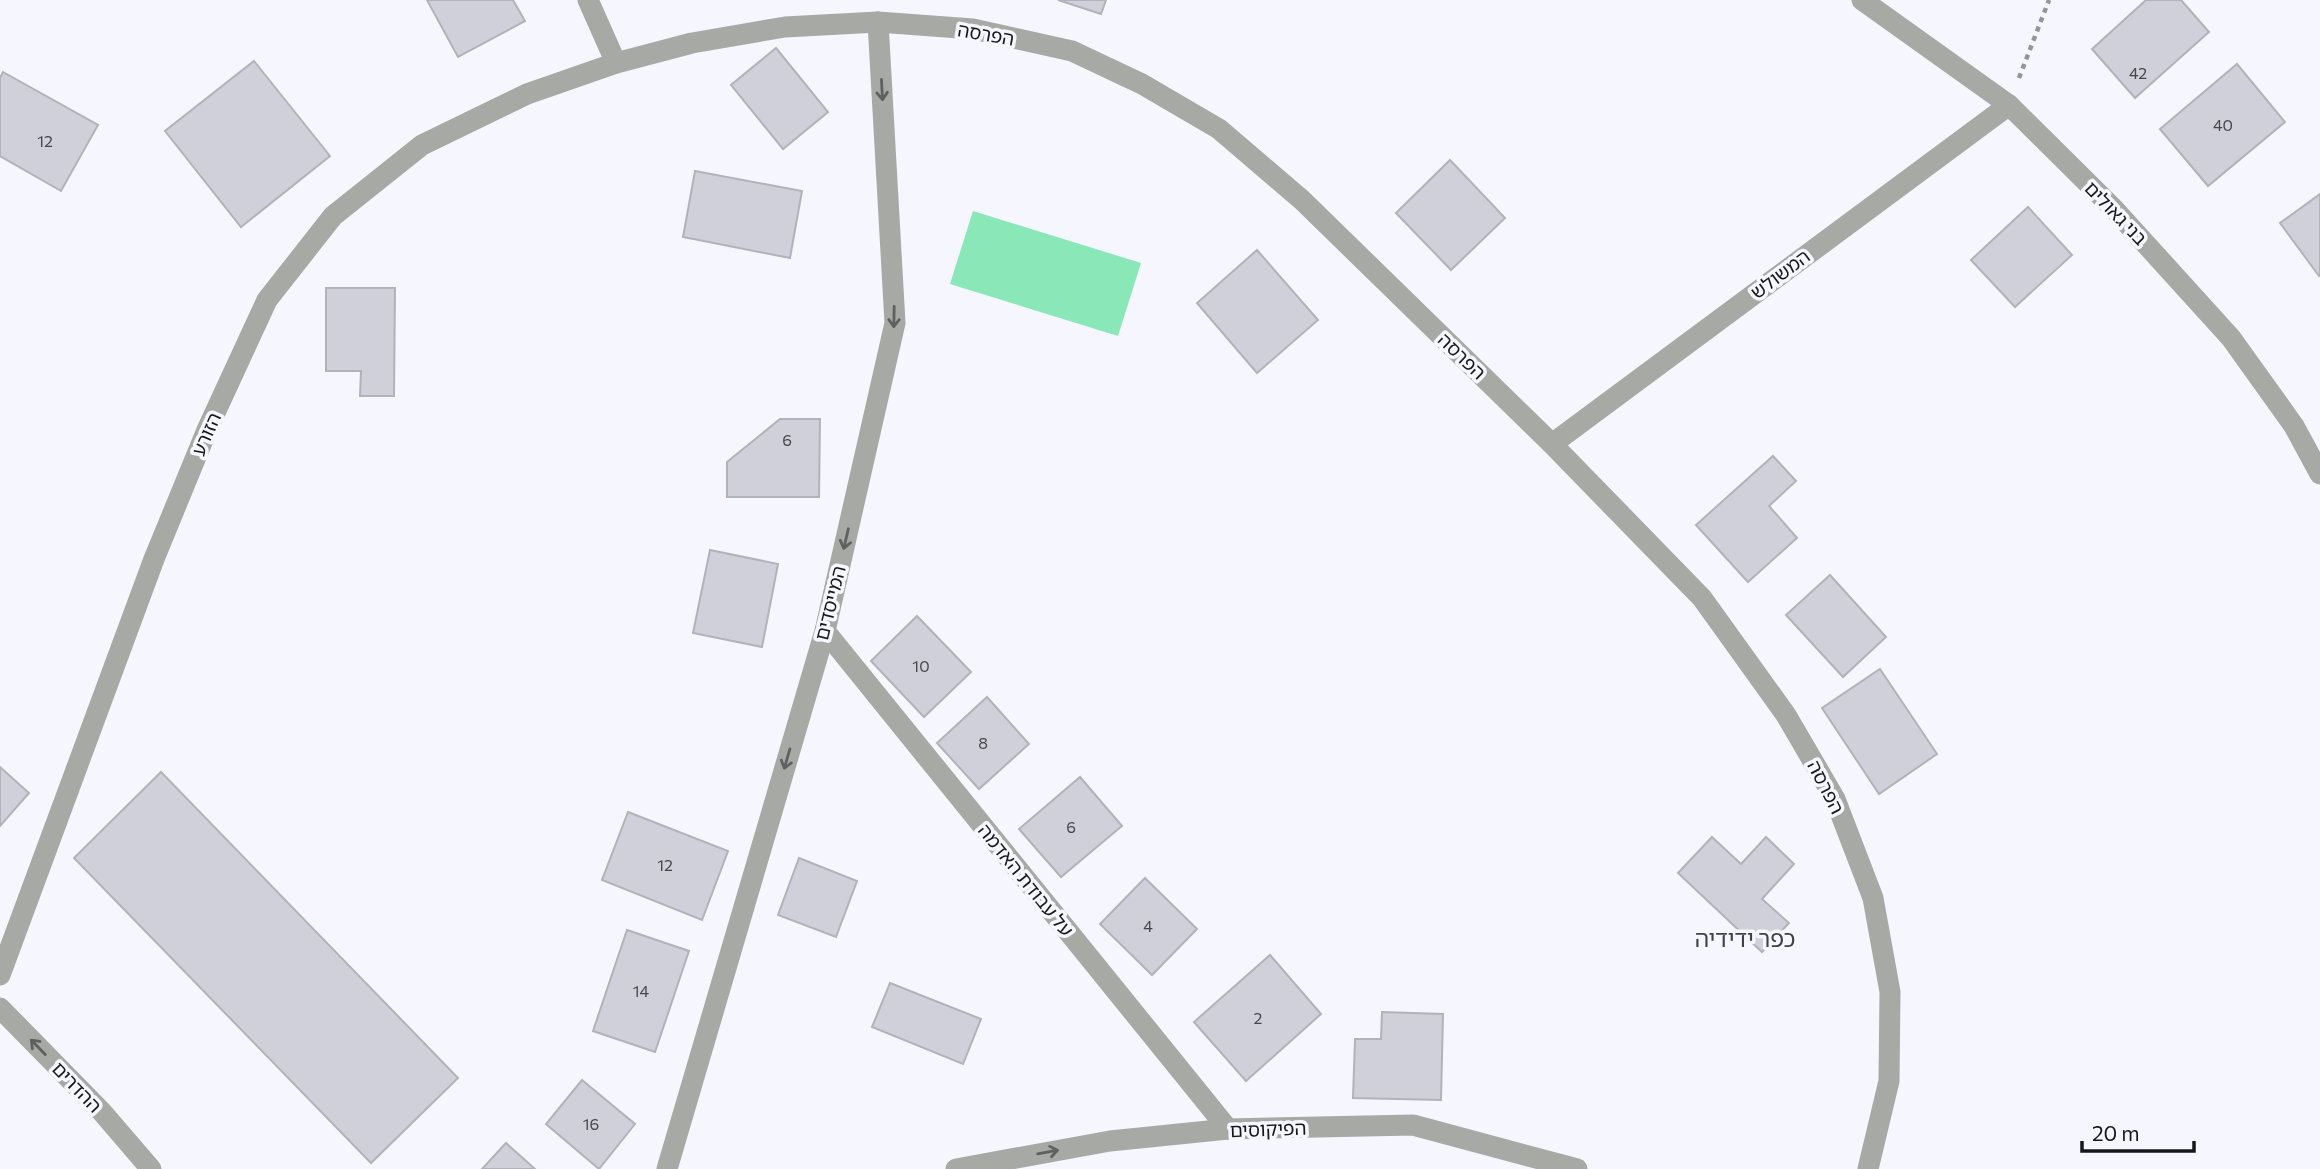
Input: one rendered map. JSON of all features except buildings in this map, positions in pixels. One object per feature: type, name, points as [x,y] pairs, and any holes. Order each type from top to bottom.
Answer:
[{"type":"street","points":[[588,0],[616,63]]},
{"type":"street","name":"בני גאולים","points":[[1862,0],[2009,105],[2114,209],[2231,338],[2294,426],[2320,474]]},
{"type":"street","name":"הפרסה","points":[[616,63],[692,43],[785,27],[878,22],[972,29],[1072,51],[1142,84],[1219,129],[1302,200],[1552,444],[1702,598],[1786,715],[1835,799],[1873,898],[1890,992],[1889,1081],[1868,1169]]},
{"type":"street","name":"המייסדים","points":[[667,1169],[825,631],[895,323],[878,22]]},
{"type":"street","name":"הזורע","points":[[0,975],[154,559],[207,430],[267,300],[333,216],[422,145],[527,94],[616,63]]},
{"type":"street","name":"המשולש","points":[[1552,444],[2009,105]]},
{"type":"street","name":"על עבודת האדמה","points":[[825,631],[1227,1129]]},
{"type":"street","name":"ההדרים","points":[[0,1008],[102,1112],[151,1169]]},
{"type":"street","name":"הפיקוסים","points":[[956,1169],[1110,1141],[1227,1129],[1413,1125],[1577,1169]]},
{"type":"path","points":[[2009,105],[2049,0]]},
{"type":"green space","points":[[973,211],[1141,263],[1118,336],[950,284]]},
{"type":"district","name":"כפר ידידיה","points":[[1745,939]]}]
